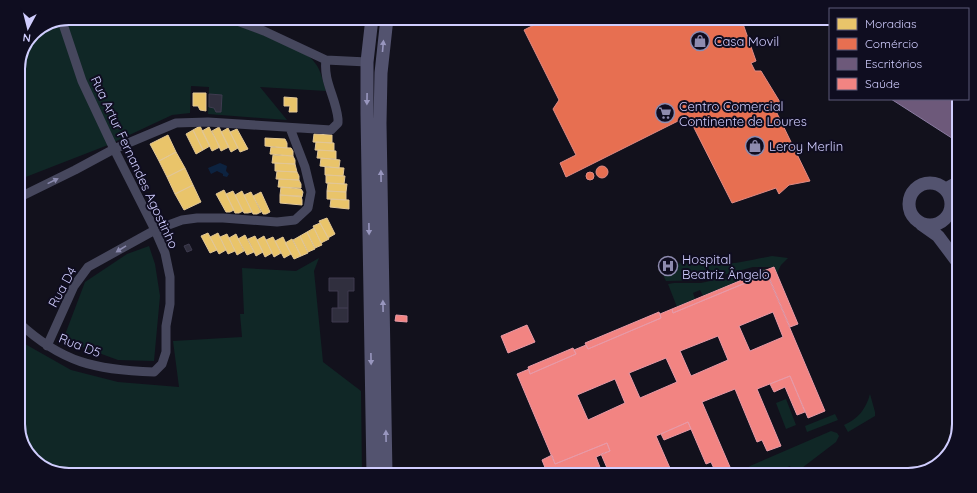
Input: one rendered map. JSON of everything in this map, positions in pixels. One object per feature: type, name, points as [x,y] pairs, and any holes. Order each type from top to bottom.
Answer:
[{"type":"main road","points":[[371,25],[367,62],[367,114],[373,468]]},
{"type":"main road","points":[[386,25],[381,73],[380,123],[386,468]]},
{"type":"main road","points":[[952,202],[946,189],[941,185],[929,183],[917,187],[909,200],[909,207],[916,220],[938,236],[952,254]]},
{"type":"main road","points":[[946,189],[952,185]]},
{"type":"main road","points":[[921,224],[929,226],[937,225],[944,221],[952,210]]},
{"type":"main road","points":[[944,221],[952,251]]},
{"type":"street","points":[[248,25],[326,60],[367,62]]},
{"type":"street","name":"Rua Artur Fernandes Agostinho","points":[[64,26],[82,81],[165,252],[170,277],[170,304],[166,326],[166,352],[162,364]]},
{"type":"street","points":[[25,195],[114,149],[176,123],[208,122],[327,130],[334,128],[338,123],[338,116],[324,68],[326,60]]},
{"type":"street","name":"Rua D4","points":[[47,346],[74,286],[88,267],[155,230],[182,220],[190,219],[223,218],[277,222],[295,220],[308,208],[310,192],[305,167],[290,128]]},
{"type":"street","name":"Rua D5","points":[[25,328],[47,346],[66,356],[90,365],[117,370],[154,372],[162,364]]},
{"type":"green space","points":[[69,25],[236,25],[263,35],[308,56],[313,60],[319,69],[326,91],[260,87],[287,120],[208,114],[209,87],[191,86],[190,113],[172,115],[108,145],[25,177],[25,66],[31,48],[48,48],[48,30],[52,28]]},
{"type":"green space","points":[[149,246],[155,264],[160,296],[154,361],[118,360],[63,340],[85,282],[127,254]]},
{"type":"green space","points":[[772,256],[788,258],[781,265],[777,273],[774,267],[753,267],[704,280],[666,281],[658,264],[727,264]]},
{"type":"green space","points":[[319,258],[314,271],[323,362],[361,391],[362,468],[69,468],[55,466],[45,461],[32,448],[27,438],[25,427],[25,344],[71,370],[118,382],[179,387],[173,341],[242,337],[240,314],[244,314],[242,268],[296,271]]},
{"type":"green space","points":[[767,269],[703,296],[700,290],[693,293],[695,299],[677,307],[668,284],[701,283]]},
{"type":"green space","points":[[870,394],[875,416],[848,432],[844,425],[849,423],[861,413]]},
{"type":"green space","points":[[786,399],[796,425],[786,429],[776,403]]},
{"type":"green space","points":[[835,414],[838,420],[807,432],[805,426]]},
{"type":"green space","points":[[831,431],[837,433],[839,436],[836,442],[802,468],[791,468],[790,466],[785,468],[747,468]]},
{"type":"water","points":[[220,163],[227,166],[226,171],[229,174],[227,177],[223,176],[223,174],[217,171],[211,174],[208,168]]},
{"type":"building: Moradias","points":[[193,93],[206,93],[206,111],[200,110],[198,106],[193,106]]},
{"type":"building: Moradias","points":[[284,97],[297,98],[297,112],[289,112],[290,106],[284,106]]},
{"type":"building: Moradias","points":[[200,126],[210,146],[203,150],[193,130]]},
{"type":"building: Moradias","points":[[209,127],[220,147],[212,151],[202,131]]},
{"type":"building: Moradias","points":[[219,127],[229,147],[221,151],[212,131]]},
{"type":"building: Moradias","points":[[228,128],[238,148],[231,152],[221,132]]},
{"type":"building: Moradias","points":[[237,129],[248,149],[240,152],[230,132]]},
{"type":"building: Moradias","points":[[193,130],[203,150],[196,154],[186,134]]},
{"type":"building: Moradias","points":[[314,134],[332,135],[332,143],[313,142]]},
{"type":"building: Moradias","points":[[168,135],[176,152],[159,161],[150,144]]},
{"type":"building: Moradias","points":[[265,138],[285,139],[287,148],[265,146]]},
{"type":"building: Moradias","points":[[316,142],[334,143],[334,151],[315,150]]},
{"type":"building: Moradias","points":[[271,147],[291,148],[293,151],[293,156],[270,154]]},
{"type":"building: Moradias","points":[[318,150],[336,151],[336,159],[317,158]]},
{"type":"building: Moradias","points":[[176,152],[185,168],[167,177],[159,161]]},
{"type":"building: Moradias","points":[[273,155],[293,156],[295,164],[272,163]]},
{"type":"building: Moradias","points":[[321,158],[340,160],[339,168],[320,166]]},
{"type":"building: Moradias","points":[[275,163],[295,164],[297,172],[275,171]]},
{"type":"building: Moradias","points":[[325,167],[344,168],[343,176],[325,175]]},
{"type":"building: Moradias","points":[[185,168],[193,185],[175,194],[167,177]]},
{"type":"building: Moradias","points":[[277,171],[297,172],[299,180],[276,179]]},
{"type":"building: Moradias","points":[[326,175],[345,176],[344,184],[326,183]]},
{"type":"building: Moradias","points":[[279,179],[299,180],[301,188],[278,187]]},
{"type":"building: Moradias","points":[[328,183],[347,184],[346,192],[327,191]]},
{"type":"building: Moradias","points":[[193,185],[201,202],[184,210],[175,194]]},
{"type":"building: Moradias","points":[[281,187],[301,189],[303,192],[302,197],[280,195]]},
{"type":"building: Moradias","points":[[224,190],[234,210],[230,212],[226,212],[216,194]]},
{"type":"building: Moradias","points":[[233,191],[243,211],[239,213],[235,213],[226,194]]},
{"type":"building: Moradias","points":[[242,191],[252,212],[244,213],[235,195]]},
{"type":"building: Moradias","points":[[327,191],[346,192],[346,200],[327,199]]},
{"type":"building: Moradias","points":[[251,192],[261,212],[257,214],[253,214],[244,195]]},
{"type":"building: Moradias","points":[[261,192],[270,212],[266,214],[263,214],[253,196]]},
{"type":"building: Moradias","points":[[280,195],[301,196],[302,205],[280,203]]},
{"type":"building: Moradias","points":[[331,199],[349,200],[349,209],[330,207]]},
{"type":"building: Moradias","points":[[327,218],[335,234],[328,238],[319,221]]},
{"type":"building: Moradias","points":[[320,223],[329,239],[321,243],[313,226]]},
{"type":"building: Moradias","points":[[314,228],[322,245],[315,248],[307,232]]},
{"type":"building: Moradias","points":[[307,232],[315,249],[308,252],[300,236]]},
{"type":"building: Moradias","points":[[208,233],[217,250],[210,253],[201,236]]},
{"type":"building: Moradias","points":[[218,233],[226,250],[219,254],[210,237]]},
{"type":"building: Moradias","points":[[227,234],[235,251],[228,254],[220,237]]},
{"type":"building: Moradias","points":[[236,234],[244,251],[237,255],[229,238]]},
{"type":"building: Moradias","points":[[245,235],[254,252],[247,255],[238,239]]},
{"type":"building: Moradias","points":[[255,236],[263,252],[256,256],[248,239]]},
{"type":"building: Moradias","points":[[264,236],[272,253],[265,257],[257,240]]},
{"type":"building: Moradias","points":[[300,236],[308,253],[301,256],[293,240]]},
{"type":"building: Moradias","points":[[273,237],[281,253],[274,257],[266,240]]},
{"type":"building: Moradias","points":[[283,237],[291,254],[284,258],[275,241]]},
{"type":"building: Moradias","points":[[292,239],[301,256],[294,259],[285,243]]},
{"type":"building: Comércio","name":"Centro Comercial Continente de Loures","points":[[534,25],[743,25],[756,61],[751,63],[755,71],[761,71],[783,107],[774,107],[810,181],[789,185],[779,194],[776,188],[732,203],[688,116],[566,177],[560,163],[576,155],[553,109],[559,100],[524,30]]},
{"type":"building: Comércio","points":[[602,166],[606,168],[608,172],[606,176],[602,178],[598,176],[596,172],[598,168]]},
{"type":"building: Comércio","points":[[590,172],[593,173],[593,179],[590,180],[587,179],[586,176],[587,173]]},
{"type":"building: Escritórios","points":[[893,100],[952,100],[952,138]]},
{"type":"building: Saúde","points":[[774,267],[798,324],[790,327],[766,270]]},
{"type":"building: Saúde","points":[[766,270],[767,274],[673,313],[672,309]]},
{"type":"building: Saúde","points":[[767,274],[825,411],[808,418],[790,376],[757,389],[781,446],[767,451],[762,440],[757,442],[735,389],[702,402],[730,467],[728,468],[714,468],[711,462],[706,464],[688,422],[656,436],[670,468],[607,468],[601,454],[610,451],[607,443],[555,464],[517,374],[529,369],[530,374],[576,354],[574,350],[586,345],[588,349],[661,318],[660,314],[672,309],[673,313]],"holes":[[[773,312],[783,337],[750,351],[739,326]],[[718,336],[728,360],[691,376],[680,351]],[[666,358],[677,382],[640,398],[629,373]],[[615,379],[625,403],[588,420],[577,395]]]},
{"type":"building: Saúde","points":[[659,312],[661,318],[588,349],[585,343]]},
{"type":"building: Saúde","points":[[396,315],[407,316],[407,322],[395,321]]},
{"type":"building: Saúde","points":[[527,325],[535,342],[508,353],[501,336]]},
{"type":"building: Saúde","points":[[573,348],[576,354],[530,374],[528,367]]},
{"type":"building: Saúde","points":[[790,376],[805,412],[797,415],[785,387],[774,392],[770,384]]},
{"type":"building: Saúde","points":[[688,422],[691,429],[664,440],[661,434]]},
{"type":"building: Saúde","points":[[607,443],[610,451],[596,457],[600,468],[545,468],[542,460],[552,455],[555,464]]},
{"type":"building: Outros","points":[[209,94],[222,95],[221,112],[216,112],[214,108],[209,107]]},
{"type":"building: Outros","points":[[189,244],[192,250],[187,252],[184,246]]},
{"type":"building: Outros","points":[[329,278],[354,278],[354,291],[348,291],[348,308],[338,308],[338,291],[329,291]]},
{"type":"building: Outros","points":[[332,308],[348,308],[348,322],[332,322]]},
{"type":"place","name":"Casa Movil","points":[[700,41]]},
{"type":"place","name":"Centro Comercial Continente de Loures","points":[[665,113]]},
{"type":"place","name":"Leroy Merlin","points":[[755,146]]},
{"type":"place","name":"Hospital Beatriz Ângelo","points":[[668,266]]}]
